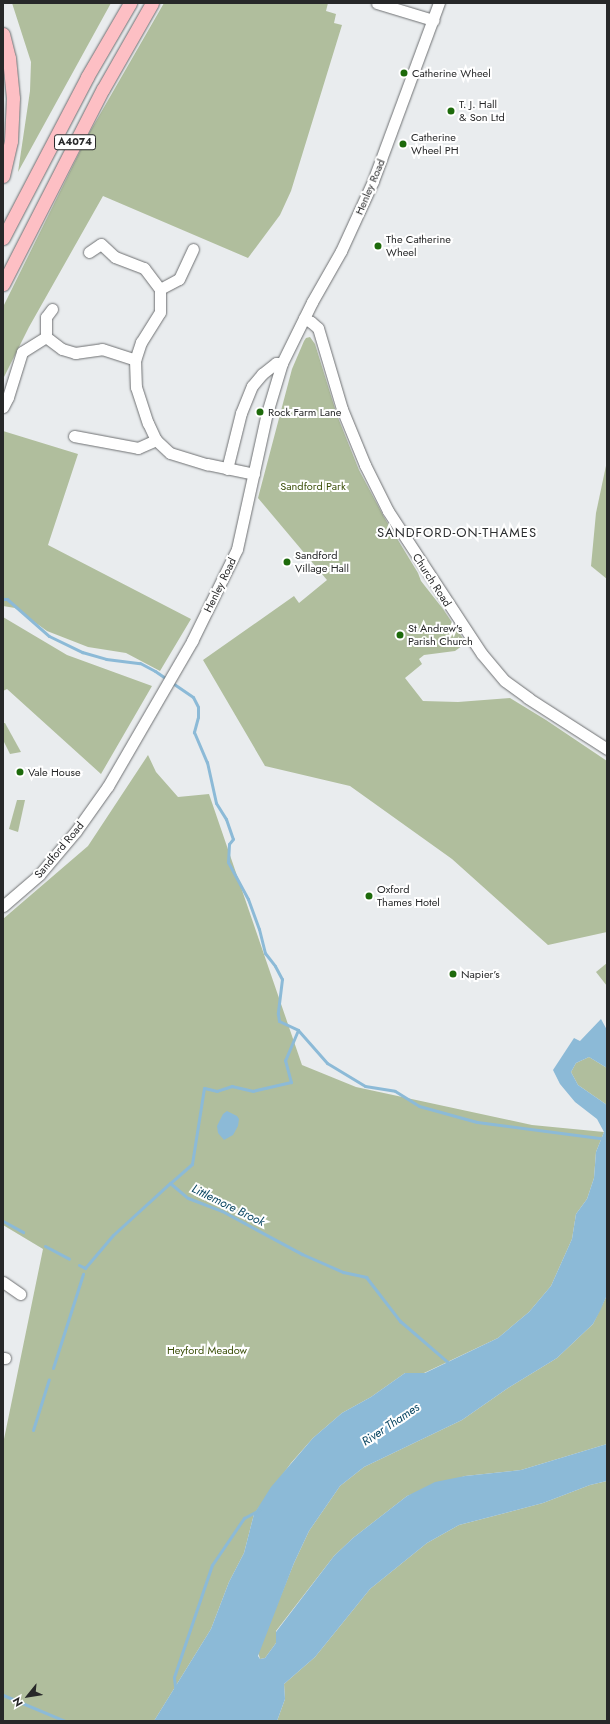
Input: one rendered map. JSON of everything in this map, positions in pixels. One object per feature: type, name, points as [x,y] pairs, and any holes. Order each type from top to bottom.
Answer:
[{"type":"main road","name":"A4074","points":[[3,238],[87,77],[130,3]]},
{"type":"main road","name":"A4074","points":[[3,284],[103,89],[152,3]]},
{"type":"main road","points":[[3,34],[9,58],[13,98],[11,140],[3,176]]},
{"type":"street","points":[[377,3],[433,20]]},
{"type":"street","name":"Henley Road","points":[[108,786],[192,641],[237,549],[267,413],[282,363],[304,318],[342,251],[373,181],[439,3]]},
{"type":"street","points":[[89,252],[101,244],[115,257],[144,268],[160,288],[160,312],[142,342],[135,360],[136,387],[148,423],[156,440],[170,453],[227,469],[254,474]]},
{"type":"street","points":[[160,288],[179,279],[192,250]]},
{"type":"street","points":[[46,337],[46,317],[52,309]]},
{"type":"street","name":"Church Road","points":[[304,318],[312,322],[318,328],[342,409],[365,465],[388,511],[479,651],[505,681],[528,698],[607,749]]},
{"type":"street","points":[[46,337],[62,349],[75,353],[102,349],[135,360]]},
{"type":"street","points":[[3,407],[8,397],[22,352],[46,337]]},
{"type":"street","points":[[227,469],[241,413],[252,386],[262,374],[276,363],[282,363]]},
{"type":"street","points":[[74,436],[138,448],[156,440]]},
{"type":"street","name":"Sandford Road","points":[[3,906],[39,876],[76,831],[108,786]]},
{"type":"street","points":[[3,1282],[20,1294]]},
{"type":"green space","points":[[12,3],[111,3],[18,172],[30,91],[31,62]]},
{"type":"green space","points":[[164,3],[328,3],[326,11],[336,14],[334,23],[342,25],[291,191],[280,215],[248,258],[103,196],[29,327],[3,379],[3,307],[88,135]]},
{"type":"green space","name":"Sandford Park","points":[[310,337],[315,344],[337,415],[359,470],[384,517],[418,573],[421,581],[443,609],[466,643],[455,651],[424,655],[419,659],[422,664],[405,678],[423,701],[458,702],[510,698],[607,761],[607,932],[548,945],[452,859],[350,786],[265,766],[203,660],[294,596],[299,603],[327,580],[258,498],[292,369],[304,341],[306,338]]},
{"type":"green space","points":[[3,431],[78,454],[48,545],[191,619],[160,671],[126,653],[88,647],[47,631],[15,608],[3,606]]},
{"type":"green space","points":[[607,461],[607,579],[591,566],[596,513]]},
{"type":"green space","points":[[3,617],[67,655],[152,686],[101,774],[7,689],[3,691]]},
{"type":"green space","points":[[3,723],[5,723],[21,752],[10,754],[3,740]]},
{"type":"green space","name":"Heyford Meadow","points":[[148,755],[156,772],[178,797],[209,794],[302,1065],[356,1087],[532,1125],[604,1132],[596,1152],[594,1178],[587,1199],[576,1214],[572,1239],[551,1286],[529,1312],[498,1338],[424,1373],[405,1373],[371,1397],[342,1413],[313,1438],[291,1463],[254,1514],[244,1553],[229,1582],[211,1629],[154,1721],[3,1721],[3,1444],[43,1249],[3,1225],[3,919],[88,846]]},
{"type":"green space","points":[[17,800],[25,800],[18,832],[9,829]]},
{"type":"green space","points":[[607,963],[607,986],[596,972]]},
{"type":"green space","points":[[589,1057],[607,1068],[607,1105],[578,1085],[571,1072],[576,1063]]},
{"type":"green space","points":[[607,1295],[607,1444],[521,1470],[465,1476],[407,1496],[353,1538],[334,1556],[276,1631],[276,1643],[265,1658],[260,1659],[258,1652],[294,1563],[309,1531],[340,1486],[364,1467],[462,1420],[508,1388],[557,1358],[593,1324]]},
{"type":"green space","points":[[607,1481],[607,1721],[277,1721],[285,1699],[284,1684],[315,1657],[370,1589],[427,1543],[459,1525],[543,1503],[590,1485]]},
{"type":"water","name":"River Thames","points":[[601,1019],[607,1030],[607,1068],[589,1057],[576,1063],[571,1072],[578,1085],[607,1105],[607,1295],[593,1324],[557,1358],[508,1388],[462,1420],[364,1467],[340,1486],[309,1531],[294,1563],[258,1656],[260,1659],[265,1658],[276,1643],[276,1632],[334,1556],[353,1538],[407,1496],[435,1482],[465,1476],[521,1470],[607,1444],[607,1481],[590,1485],[543,1503],[459,1525],[427,1543],[370,1589],[315,1657],[284,1684],[285,1699],[277,1721],[154,1721],[211,1629],[229,1582],[244,1553],[254,1514],[271,1487],[313,1438],[342,1413],[371,1397],[405,1373],[425,1373],[498,1338],[529,1312],[551,1286],[572,1239],[576,1214],[587,1199],[594,1178],[596,1152],[604,1132],[597,1119],[575,1102],[560,1084],[553,1070],[574,1038],[580,1041]]},
{"type":"water","points":[[227,1111],[237,1116],[239,1119],[238,1126],[233,1135],[224,1140],[218,1133],[217,1126],[223,1114]]},
{"type":"waterway","name":"Littlemore Brook","points":[[3,599],[7,599],[49,636],[82,652],[106,659],[140,663],[155,671],[193,697],[198,707],[198,717],[194,732],[207,762],[216,803],[226,819],[233,839],[229,844],[228,862],[248,899],[259,929],[265,953],[275,966],[282,979],[278,1014],[279,1021],[298,1030],[285,1060],[291,1082],[253,1091],[232,1086],[217,1091],[204,1088],[192,1164],[170,1183],[188,1198],[222,1211],[302,1254],[343,1272],[366,1277],[400,1321],[450,1364]]},
{"type":"waterway","points":[[298,1030],[327,1063],[365,1086],[395,1091],[419,1106],[477,1122],[607,1139]]},
{"type":"waterway","points":[[79,1265],[85,1268],[113,1235],[170,1183]]},
{"type":"waterway","points":[[3,1221],[23,1232]]},
{"type":"waterway","points":[[45,1246],[69,1259]]},
{"type":"waterway","points":[[53,1368],[83,1274]]},
{"type":"waterway","points":[[33,1430],[49,1379]]},
{"type":"waterway","points":[[176,1694],[174,1677],[212,1565],[244,1518],[259,1510]]},
{"type":"waterway","points":[[3,1695],[65,1721]]},
{"type":"place","name":"Catherine Wheel","points":[[404,73]]},
{"type":"place","name":"T. J. Hall & Son Ltd","points":[[451,111]]},
{"type":"place","name":"Catherine Wheel PH","points":[[403,144]]},
{"type":"place","name":"The Catherine Wheel","points":[[378,246]]},
{"type":"place","name":"Rock Farm Lane","points":[[260,412]]},
{"type":"place","name":"Sandford Village Hall","points":[[287,562]]},
{"type":"place","name":"St Andrew's Parish Church","points":[[400,635]]},
{"type":"place","name":"Vale House","points":[[20,772]]},
{"type":"place","name":"Oxford Thames Hotel","points":[[369,896]]},
{"type":"place","name":"Napier’s","points":[[453,974]]},
{"type":"district","name":"SANDFORD-ON-THAMES","points":[[457,533]]}]
